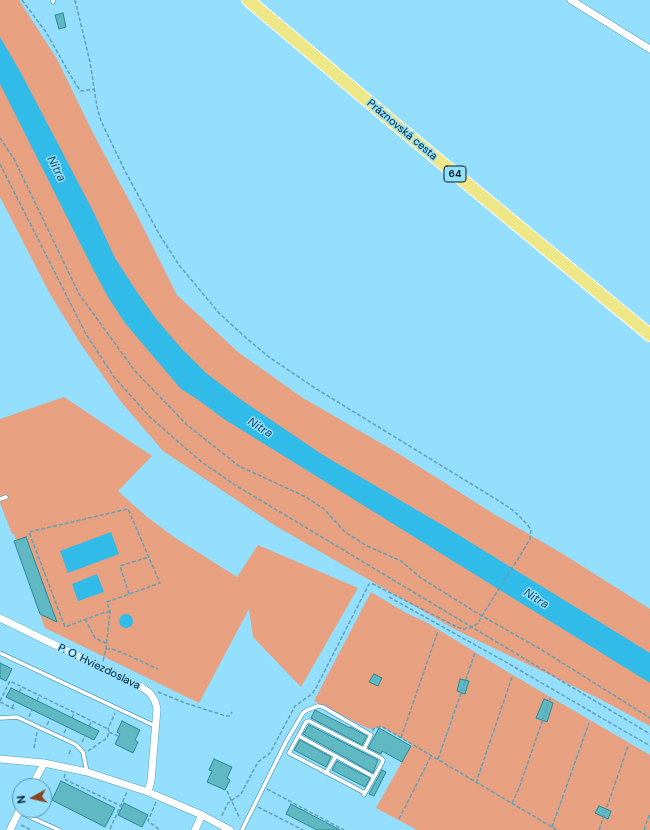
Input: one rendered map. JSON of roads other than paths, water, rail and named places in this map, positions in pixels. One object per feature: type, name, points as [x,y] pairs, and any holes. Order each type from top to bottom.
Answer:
[{"type":"main road","name":"Práznovská cesta","points":[[248,0],[650,335]]},
{"type":"street","points":[[571,0],[650,50]]},
{"type":"street","name":"P. O. Hviezdoslava","points":[[0,618],[147,690],[150,693],[155,701],[157,709],[151,781],[148,792]]},
{"type":"street","points":[[0,759],[44,763],[87,772],[148,792],[202,815],[230,830]]},
{"type":"street","points":[[36,778],[44,763]]},
{"type":"street","points":[[194,830],[202,815]]},
{"type":"street","points":[[10,830],[16,818]]},
{"type":"lane","points":[[0,499],[6,497]]},
{"type":"lane","points":[[0,652],[156,726]]},
{"type":"lane","points":[[242,830],[299,720],[303,713],[311,707],[318,706],[327,708],[371,735],[364,749]]},
{"type":"lane","points":[[0,718],[17,717],[75,744],[83,752],[87,772]]},
{"type":"lane","points":[[309,720],[364,749],[383,760],[365,794],[289,754],[306,722],[309,720]]},
{"type":"lane","points":[[298,736],[374,777]]},
{"type":"lane","points":[[326,773],[336,756]]},
{"type":"lane","points":[[34,818],[59,830]]},
{"type":"water","name":"Nitra","points":[[0,37],[21,73],[94,213],[115,258],[157,320],[181,348],[206,373],[240,399],[323,455],[444,526],[650,653],[650,683],[224,419],[181,389],[125,323],[108,297],[92,267],[0,84]]},
{"type":"water","points":[[111,532],[119,554],[68,573],[60,551]]},
{"type":"water","points":[[97,574],[104,592],[78,601],[72,584]]},
{"type":"water","points":[[123,614],[129,614],[133,618],[133,624],[129,628],[123,628],[119,624],[119,618]]}]
